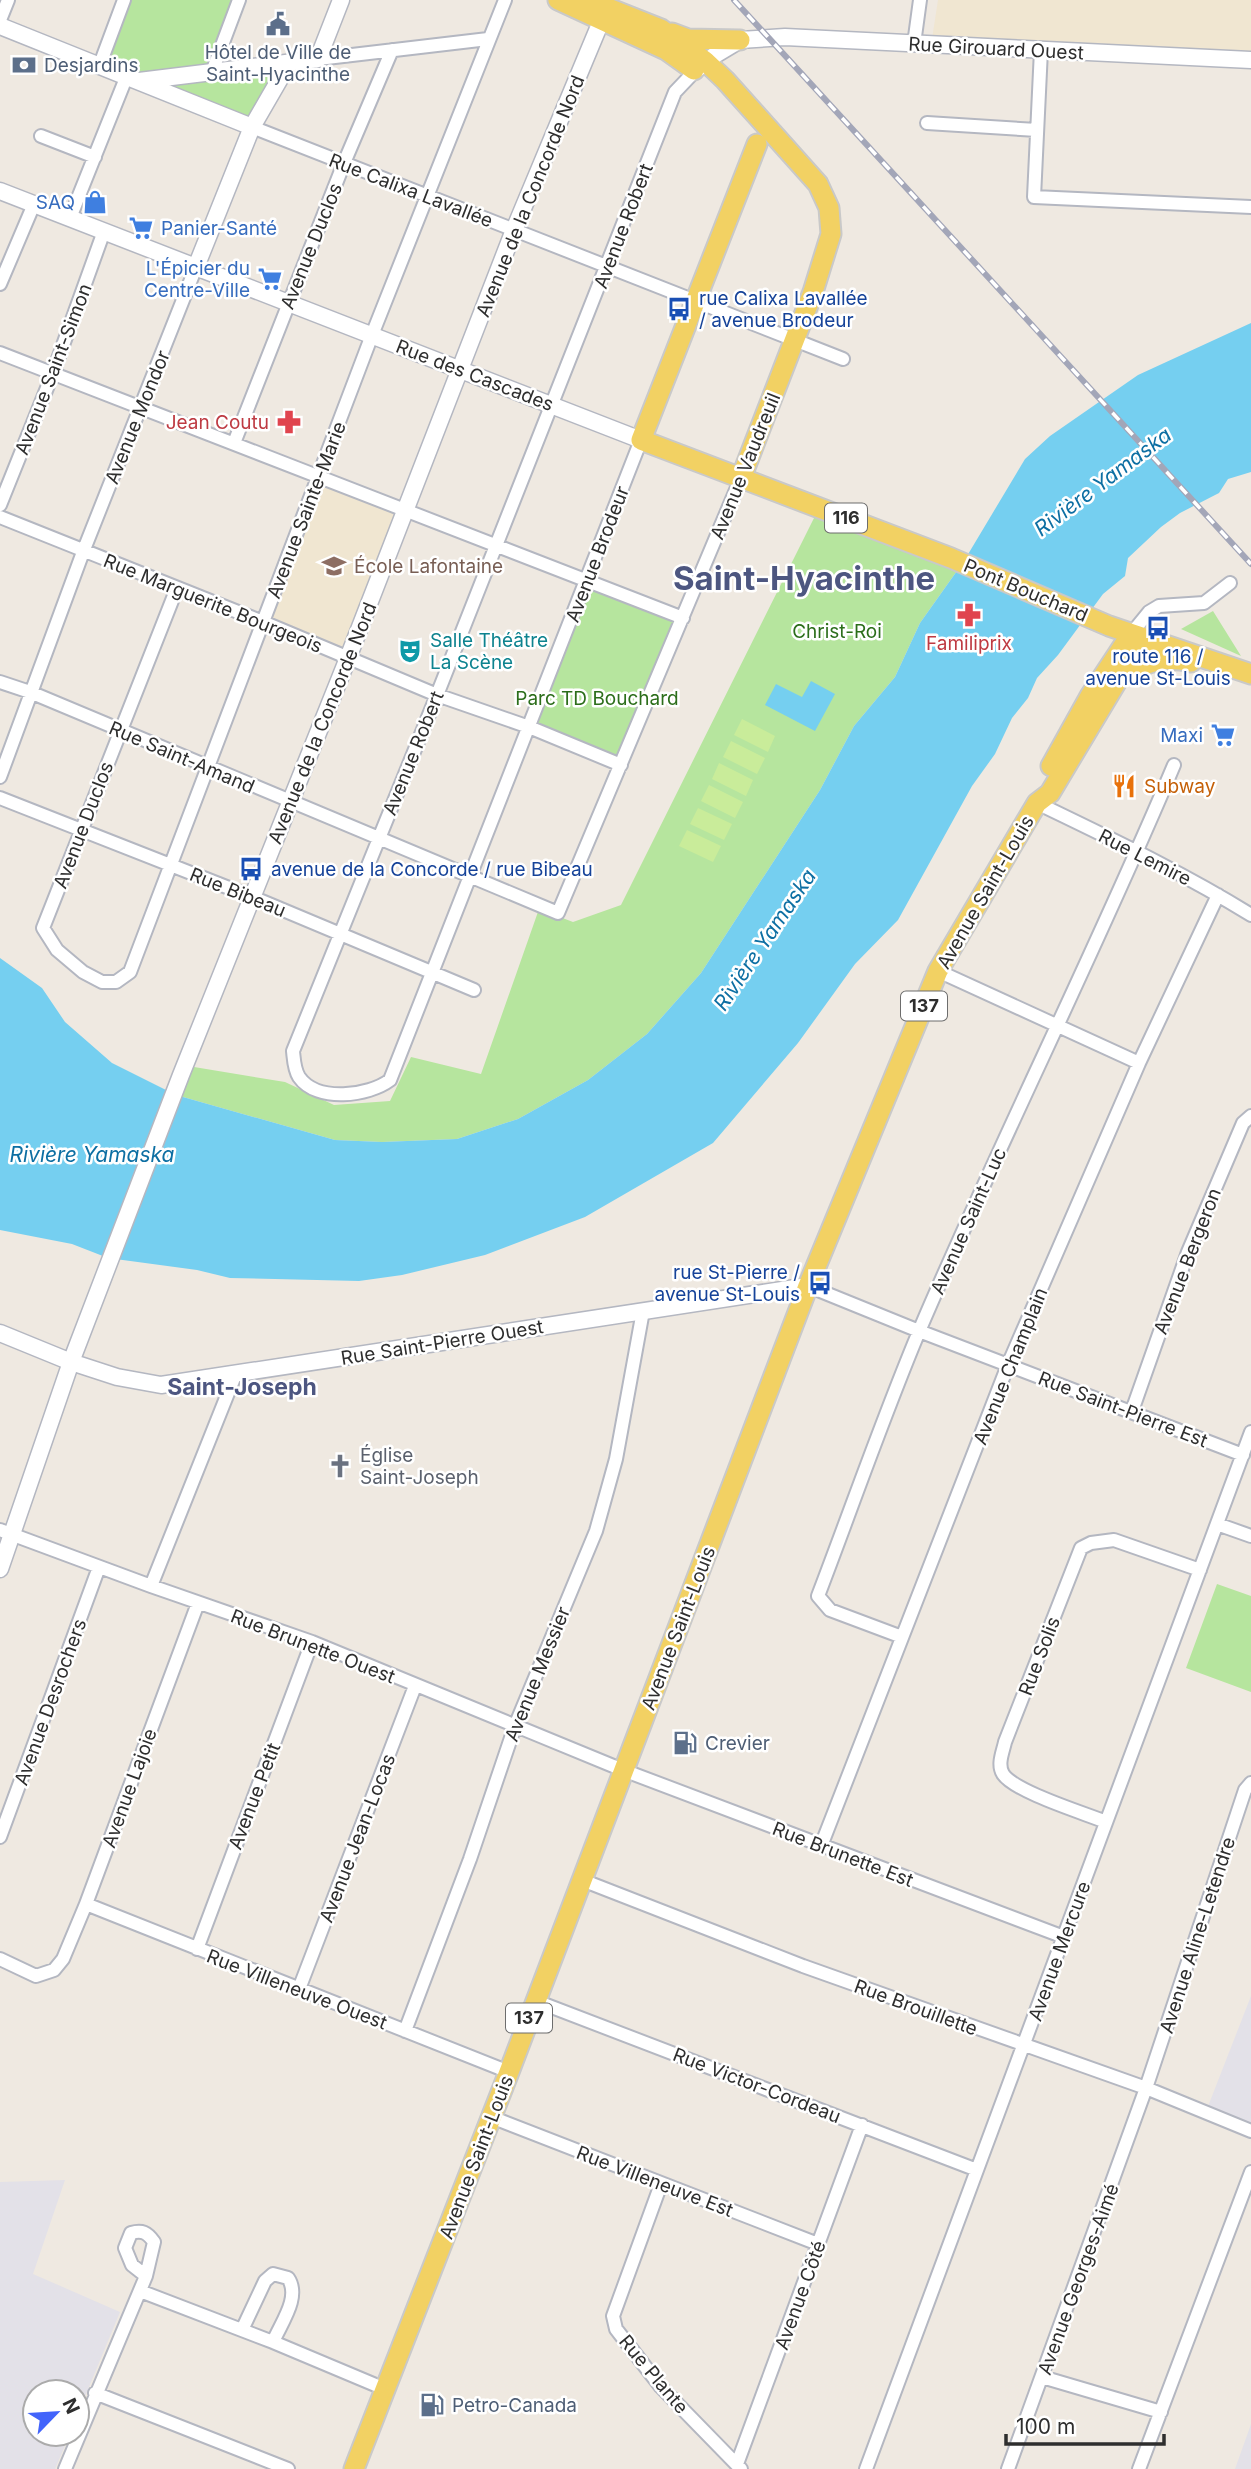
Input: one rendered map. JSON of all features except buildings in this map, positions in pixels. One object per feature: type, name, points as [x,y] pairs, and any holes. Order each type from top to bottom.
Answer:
[{"type":"main road","points":[[558,0],[601,6],[688,39],[740,40]]},
{"type":"main road","points":[[601,6],[666,50],[700,66]]},
{"type":"main road","points":[[661,29],[700,66],[750,126],[757,144],[767,140],[779,140]]},
{"type":"main road","name":"Avenue Vaudreuil","points":[[700,66],[725,80],[818,184],[828,208],[831,234],[741,478]]},
{"type":"main road","name":"Avenue Brodeur","points":[[641,440],[757,144]]},
{"type":"main road","name":"Rue des Cascades","points":[[641,440],[951,558]]},
{"type":"main road","name":"Pont Bouchard","points":[[951,558],[1139,637]]},
{"type":"main road","name":"116","points":[[1139,637],[1251,675]]},
{"type":"main road","name":"Avenue Saint-Louis","points":[[354,2469],[509,2072],[808,1286],[938,971],[1037,803],[1050,793],[1117,681],[1139,637]]},
{"type":"main road","name":"Avenue Saint-Louis","points":[[1037,803],[1039,789],[1090,696],[1139,637]]},
{"type":"main road","points":[[1117,681],[1140,666],[1171,657],[1251,675]]},
{"type":"street","points":[[0,20],[8,0]]},
{"type":"street","points":[[99,66],[124,0]]},
{"type":"street","points":[[212,72],[239,0]]},
{"type":"street","points":[[318,60],[341,0]]},
{"type":"street","name":"Avenue Sainte-Marie","points":[[82,972],[102,982],[116,982],[130,972],[426,195],[505,0]]},
{"type":"street","points":[[914,44],[920,0]]},
{"type":"street","name":"Avenue de la Concorde Nord","points":[[0,1569],[6,1532],[181,1075],[348,658],[601,6]]},
{"type":"street","points":[[0,26],[131,80],[488,39]]},
{"type":"street","name":"Rue Girouard Ouest","points":[[740,40],[785,37],[1251,60]]},
{"type":"street","points":[[700,66],[740,40]]},
{"type":"street","name":"Avenue Duclos","points":[[234,443],[344,163],[392,50]]},
{"type":"street","points":[[1041,50],[1034,197],[1251,207]]},
{"type":"street","name":"Avenue Mondor","points":[[0,777],[83,552],[252,127],[289,63]]},
{"type":"street","name":"Avenue Robert","points":[[293,1051],[437,695],[674,92],[700,66]]},
{"type":"street","points":[[70,218],[131,80]]},
{"type":"street","name":"Rue Calixa Lavallée","points":[[131,80],[843,359]]},
{"type":"street","points":[[927,123],[1037,130]]},
{"type":"street","points":[[41,136],[95,157]]},
{"type":"street","name":"Rue des Cascades","points":[[0,191],[641,440]]},
{"type":"street","points":[[0,284],[34,204]]},
{"type":"street","name":"Avenue Saint-Simon","points":[[0,505],[53,373],[104,231]]},
{"type":"street","points":[[0,353],[683,618]]},
{"type":"street","name":"Avenue Brodeur","points":[[293,1051],[294,1065],[300,1078],[310,1086],[332,1093],[360,1094],[379,1088],[390,1080],[641,440]]},
{"type":"street","name":"Avenue Vaudreuil","points":[[558,913],[741,478]]},
{"type":"street","name":"Rue Marguerite Bourgeois","points":[[0,517],[437,695],[529,727],[621,765]]},
{"type":"street","name":"Avenue Saint-Louis","points":[[1139,637],[1149,612],[1159,606],[1204,603],[1230,583]]},
{"type":"street","name":"Avenue Duclos","points":[[82,972],[57,950],[43,928],[177,588]]},
{"type":"street","name":"Rue Saint-Amand","points":[[0,682],[30,692],[558,913]]},
{"type":"street","name":"Avenue Saint-Luc","points":[[902,1637],[830,1609],[818,1596],[919,1331],[1174,765]]},
{"type":"street","name":"Rue Bibeau","points":[[0,798],[253,897],[474,990]]},
{"type":"street","name":"Rue Lemire","points":[[1037,803],[1137,852],[1251,915]]},
{"type":"street","name":"Avenue Champlain","points":[[821,1846],[1008,1365],[1139,1063],[1219,895]]},
{"type":"street","points":[[938,971],[1139,1063]]},
{"type":"street","name":"Avenue Bergeron","points":[[1132,1411],[1188,1252],[1243,1123],[1251,1116]]},
{"type":"street","name":"Rue Saint-Pierre Ouest","points":[[0,1333],[71,1362],[117,1377],[161,1385],[808,1286]]},
{"type":"street","name":"Rue Saint-Pierre Est","points":[[808,1286],[1243,1455]]},
{"type":"street","name":"Avenue Messier","points":[[405,2031],[470,1859],[515,1726],[596,1531],[617,1459],[643,1311]]},
{"type":"street","points":[[151,1586],[236,1373]]},
{"type":"street","name":"Avenue Mercure","points":[[866,2469],[1251,1432]]},
{"type":"street","points":[[1217,1524],[1251,1536]]},
{"type":"street","name":"Rue Brunette Ouest","points":[[6,1532],[312,1642],[623,1770]]},
{"type":"street","name":"Rue Solis","points":[[1106,1822],[1026,1790],[1004,1775],[1000,1765],[1005,1742],[1081,1549],[1091,1543],[1114,1540],[1200,1570]]},
{"type":"street","name":"Avenue Desrochers","points":[[0,1837],[99,1567]]},
{"type":"street","name":"Avenue Lajoie","points":[[0,1959],[36,1976],[54,1970],[63,1959],[198,1603]]},
{"type":"street","name":"Avenue Petit","points":[[197,1949],[312,1642]]},
{"type":"street","name":"Avenue Jean-Locas","points":[[299,1989],[415,1686]]},
{"type":"street","name":"Rue Brunette Est","points":[[623,1770],[1064,1937]]},
{"type":"street","name":"Avenue Aline-Letendre","points":[[1146,2088],[1245,1790],[1251,1783]]},
{"type":"street","name":"Rue Brouillette","points":[[582,1880],[803,1966],[1146,2088],[1251,2131]]},
{"type":"street","name":"Rue Villeneuve Ouest","points":[[86,1904],[509,2072]]},
{"type":"street","name":"Rue Victor-Cordeau","points":[[536,2001],[977,2170]]},
{"type":"street","name":"Avenue Georges-Aimé","points":[[1008,2469],[1146,2088]]},
{"type":"street","name":"Rue Villeneuve Est","points":[[491,2118],[818,2244]]},
{"type":"street","name":"Avenue Côté","points":[[739,2467],[862,2125]]},
{"type":"street","points":[[1139,2469],[1251,2172]]},
{"type":"street","name":"Rue Plante","points":[[661,2184],[612,2316],[616,2329],[661,2387],[739,2467]]},
{"type":"street","points":[[242,2329],[265,2281],[273,2274],[288,2278],[294,2286],[293,2297],[273,2342]]},
{"type":"street","points":[[65,2469],[146,2276]]},
{"type":"street","points":[[140,2291],[242,2329],[385,2389]]},
{"type":"street","points":[[1042,2377],[1161,2412]]},
{"type":"street","points":[[95,2393],[288,2469]]},
{"type":"shaded area","points":[[938,0],[1251,0],[1251,53],[932,39]]},
{"type":"shaded area","name":"École Lafontaine","points":[[319,476],[406,510],[348,658],[263,622]]},
{"type":"shaded area","points":[[1251,1996],[1251,2127],[1207,2109]]},
{"type":"shaded area","points":[[65,2180],[33,2274],[120,2312],[91,2382],[91,2378],[21,2378],[21,2448],[64,2448],[55,2469],[0,2469],[0,2182]]},
{"type":"shaded area","points":[[1251,2424],[1251,2469],[1235,2469]]},
{"type":"green space","points":[[124,0],[239,0],[212,72],[136,82],[99,67]]},
{"type":"green space","points":[[280,69],[250,120],[155,84]]},
{"type":"green space","name":"Christ-Roi","points":[[820,506],[964,561],[920,623],[895,677],[854,726],[820,790],[701,973],[647,1034],[588,1080],[518,1119],[457,1139],[382,1142],[335,1140],[176,1095],[188,1066],[285,1082],[334,1105],[390,1101],[411,1057],[481,1074],[539,909],[573,922],[621,905]]},
{"type":"green space","name":"Parc TD Bouchard","points":[[590,578],[684,615],[624,769],[530,730]]},
{"type":"green space","points":[[1213,611],[1241,656],[1181,629]]},
{"type":"green space","points":[[742,719],[775,736],[768,752],[734,735]]},
{"type":"green space","points":[[731,741],[765,758],[757,774],[723,757]]},
{"type":"green space","points":[[719,763],[753,780],[746,796],[712,779]]},
{"type":"green space","points":[[709,785],[743,802],[735,818],[701,801]]},
{"type":"green space","points":[[698,808],[732,824],[724,840],[690,824]]},
{"type":"green space","points":[[687,830],[721,846],[713,862],[679,846]]},
{"type":"green space","points":[[1217,1584],[1251,1596],[1251,1692],[1186,1668]]},
{"type":"water","name":"Rivière Yamaska","points":[[1251,323],[1251,472],[1228,479],[1219,493],[1180,513],[1128,558],[1125,576],[1103,594],[1058,655],[1037,678],[1028,698],[1012,718],[995,754],[972,786],[898,920],[855,964],[798,1043],[713,1143],[585,1217],[485,1255],[402,1275],[359,1281],[230,1278],[197,1270],[108,1258],[72,1244],[0,1230],[0,958],[42,988],[65,1022],[112,1063],[176,1095],[335,1140],[382,1142],[457,1139],[518,1119],[588,1080],[647,1034],[701,973],[820,790],[854,726],[895,677],[920,623],[964,561],[1025,459],[1050,436],[1138,375]]},
{"type":"water","points":[[811,681],[835,694],[815,731],[765,705],[776,684],[802,697]]},
{"type":"railway","points":[[734,0],[1251,564]]},
{"type":"place","name":"Hôtel de Ville de Saint-Hyacinthe","points":[[278,24]]},
{"type":"place","name":"Desjardins","points":[[24,65]]},
{"type":"place","name":"SAQ","points":[[95,202]]},
{"type":"place","name":"Panier-Santé","points":[[141,228]]},
{"type":"place","name":"L'Épicier du Centre-Ville","points":[[270,279]]},
{"type":"place","name":"rue Calixa Lavallée / avenue Brodeur","points":[[679,309]]},
{"type":"place","name":"Jean Coutu","points":[[289,422]]},
{"type":"place","name":"École Lafontaine","points":[[334,566]]},
{"type":"place","name":"Familiprix","points":[[969,615]]},
{"type":"place","name":"route 116 / avenue St-Louis","points":[[1158,628]]},
{"type":"place","name":"Salle Théâtre La Scène","points":[[410,651]]},
{"type":"place","name":"Maxi","points":[[1223,735]]},
{"type":"place","name":"Subway","points":[[1124,786]]},
{"type":"place","name":"avenue de la Concorde / rue Bibeau","points":[[251,869]]},
{"type":"place","name":"rue St-Pierre / avenue St-Louis","points":[[820,1283]]},
{"type":"place","name":"Église Saint-Joseph","points":[[340,1466]]},
{"type":"place","name":"Crevier","points":[[685,1743]]},
{"type":"place","name":"Petro-Canada","points":[[432,2405]]},
{"type":"district","name":"Saint-Hyacinthe","points":[[804,578]]},
{"type":"district","name":"Saint-Joseph","points":[[242,1387]]}]
